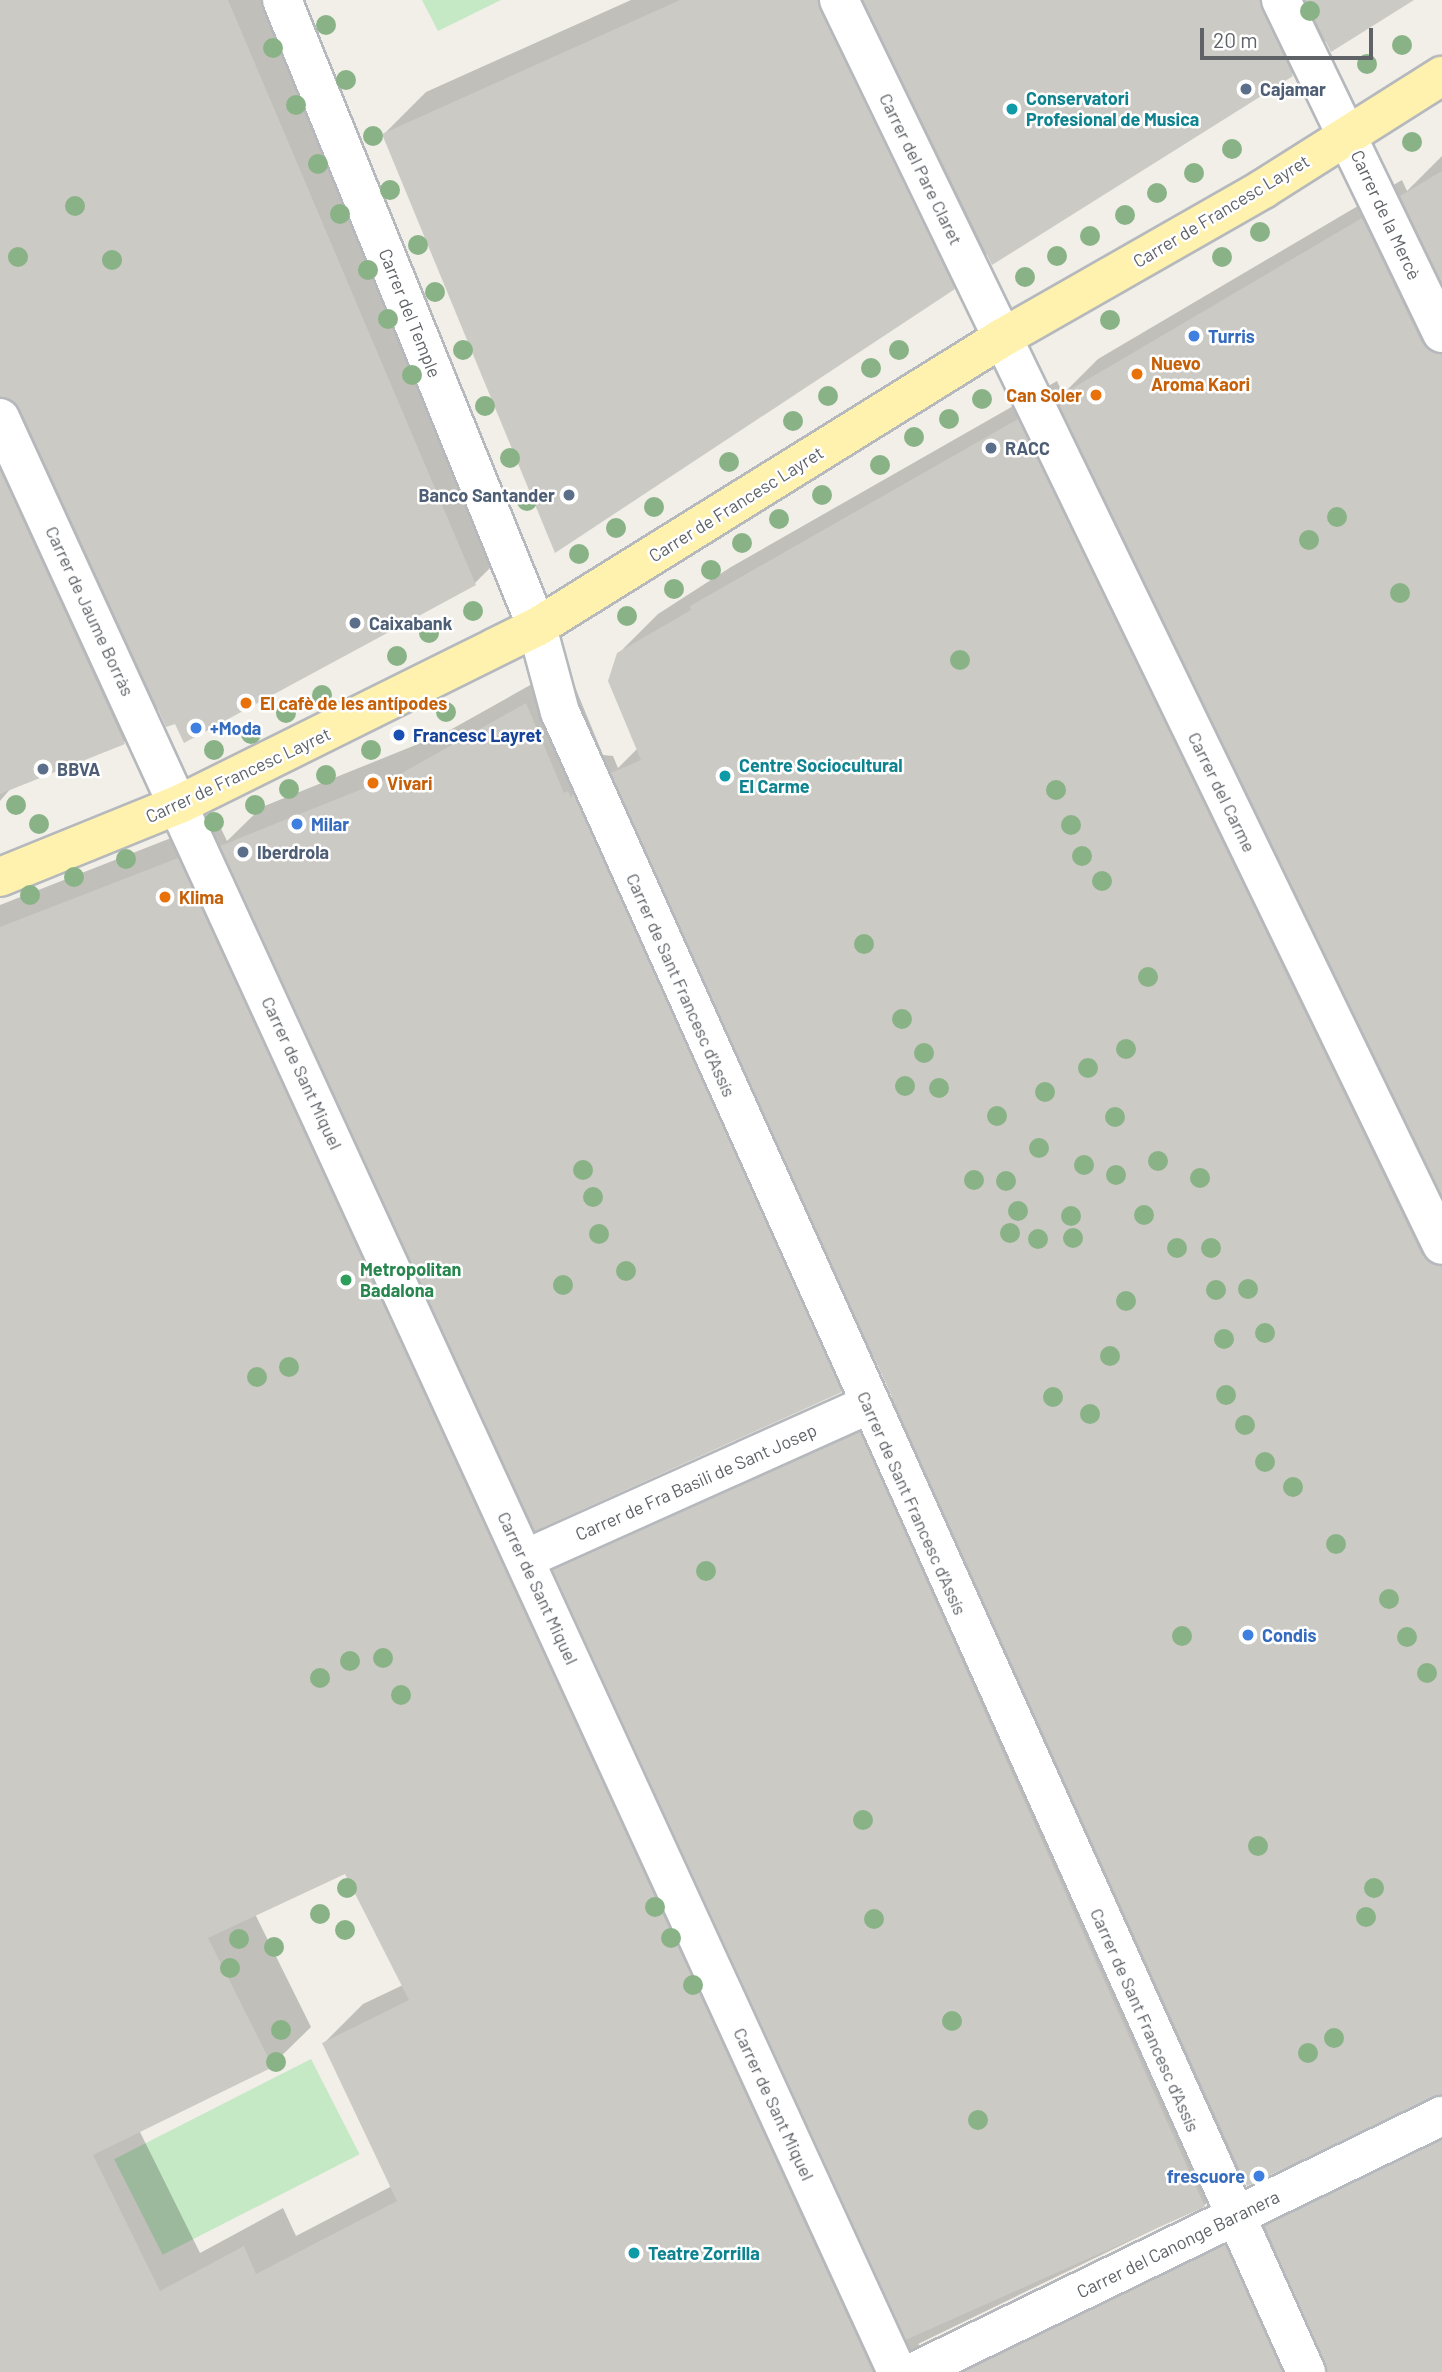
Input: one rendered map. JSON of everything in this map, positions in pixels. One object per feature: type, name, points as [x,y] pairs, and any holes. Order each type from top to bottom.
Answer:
[{"type":"main road","name":"Carrer de Francesc Layret","points":[[0,877],[180,804],[537,627],[1003,338],[1263,189],[1442,76]]},
{"type":"street","name":"Carrer del Temple","points":[[282,0],[537,627]]},
{"type":"street","name":"Carrer del Pare Claret","points":[[839,0],[1003,338]]},
{"type":"street","name":"Carrer de la Mercè","points":[[1281,0],[1442,333]]},
{"type":"street","name":"Carrer del Carme","points":[[1003,338],[1442,1245]]},
{"type":"street","name":"Carrer de Jaume Borràs","points":[[0,418],[180,804]]},
{"type":"street","name":"Carrer de Sant Francesc d'Assís","points":[[537,627],[559,712],[867,1405],[1306,2372]]},
{"type":"street","name":"Carrer de Sant Miquel","points":[[180,804],[897,2372]]},
{"type":"street","name":"Carrer de Fra Basili de Sant Josep","points":[[525,1559],[867,1405]]},
{"type":"street","name":"Carrer del Canonge Baranera","points":[[914,2372],[1442,2116]]},
{"type":"green space","points":[[422,0],[501,0],[438,31]]},
{"type":"green space","points":[[311,2059],[360,2154],[163,2255],[114,2159]]},
{"type":"building","points":[[0,0],[228,0],[476,585],[184,743],[175,724],[166,727],[20,409],[12,400],[0,396]]},
{"type":"building","points":[[680,0],[817,0],[955,289],[555,553],[382,134]]},
{"type":"building","points":[[863,0],[1259,0],[1293,76],[992,265]]},
{"type":"building","points":[[1305,0],[1414,0],[1331,52]]},
{"type":"building","points":[[1442,171],[1442,283],[1400,196]]},
{"type":"building","points":[[1362,218],[1422,343],[1442,355],[1442,1195],[1056,398]]},
{"type":"building","points":[[1018,419],[1422,1255],[1442,1267],[1442,2094],[1247,2186],[611,773],[641,760],[608,681],[617,653],[691,610],[690,606]]},
{"type":"building","points":[[0,470],[125,744],[0,794]]},
{"type":"building","points":[[526,703],[564,793],[568,791],[571,798],[573,793],[842,1392],[535,1531],[220,846],[402,773]]},
{"type":"building","points":[[178,858],[873,2372],[0,2372],[0,927]],"holes":[[[345,1874],[409,2000],[322,2043],[397,2201],[256,2274],[244,2246],[160,2291],[93,2155],[273,2067],[208,1938]]]},
{"type":"building","points":[[860,1432],[1205,2207],[897,2344],[552,1569]]},
{"type":"building","points":[[1442,2140],[1442,2372],[1327,2372],[1265,2226]]},
{"type":"building","points":[[1225,2245],[1282,2372],[964,2372]]},
{"type":"place","name":"Cajamar","points":[[1246,89]]},
{"type":"place","name":"Conservatori Profesional de Musica","points":[[1012,109]]},
{"type":"place","name":"Turris","points":[[1194,336]]},
{"type":"place","name":"Nuevo Aroma Kaori","points":[[1137,374]]},
{"type":"place","name":"Can Soler","points":[[1096,395]]},
{"type":"place","name":"RACC","points":[[991,448]]},
{"type":"place","name":"Banco Santander","points":[[569,495]]},
{"type":"place","name":"Caixabank","points":[[355,623]]},
{"type":"place","name":"El cafè de les antípodes","points":[[246,703]]},
{"type":"place","name":"+Moda","points":[[196,728]]},
{"type":"place","name":"Francesc Layret","points":[[399,735]]},
{"type":"place","name":"BBVA","points":[[43,769]]},
{"type":"place","name":"Centre Sociocultural El Carme","points":[[725,776]]},
{"type":"place","name":"Vivari","points":[[373,783]]},
{"type":"place","name":"Milar","points":[[297,824]]},
{"type":"place","name":"Iberdrola","points":[[243,852]]},
{"type":"place","name":"Klima","points":[[165,897]]},
{"type":"place","name":"Metropolitan Badalona","points":[[346,1280]]},
{"type":"place","name":"Condis","points":[[1248,1635]]},
{"type":"place","name":"frescuore","points":[[1259,2176]]},
{"type":"place","name":"Teatre Zorrilla","points":[[634,2253]]}]
